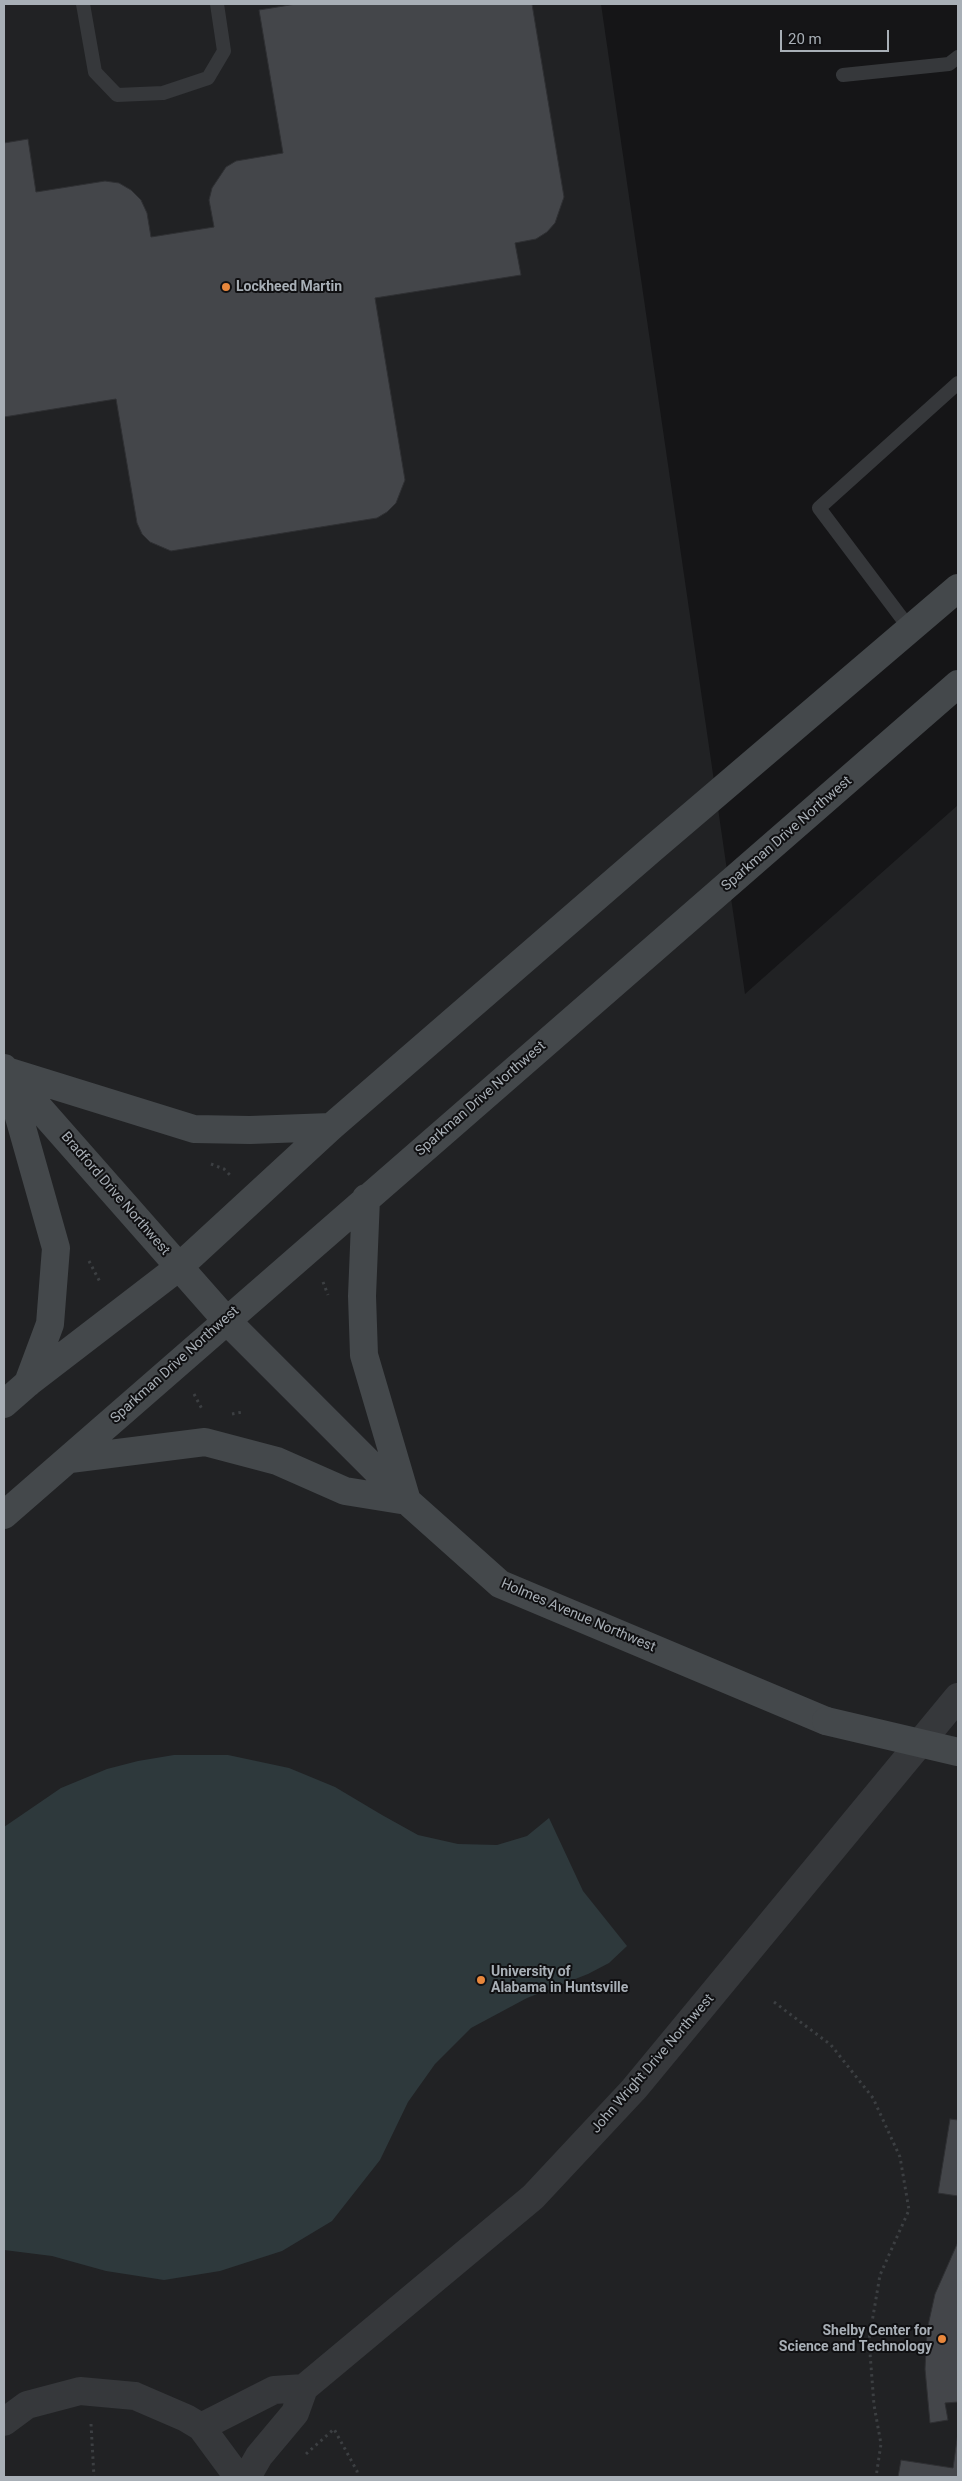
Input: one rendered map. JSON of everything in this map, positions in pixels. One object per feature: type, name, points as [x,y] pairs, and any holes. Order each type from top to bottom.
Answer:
[{"type":"main road","points":[[4,1404],[28,1382],[179,1267],[331,1126],[958,588]]},
{"type":"main road","name":"Sparkman Drive Northwest","points":[[4,1515],[958,684]]},
{"type":"main road","points":[[5,1070],[194,1128],[250,1130],[331,1126]]},
{"type":"main road","points":[[5,1070],[56,1248],[50,1324],[28,1382]]},
{"type":"main road","name":"Bradford Drive Northwest","points":[[5,1070],[226,1320]]},
{"type":"main road","points":[[70,1459],[206,1442],[277,1461],[345,1491],[407,1501],[364,1355],[362,1296],[366,1198]]},
{"type":"main road","name":"Holmes Avenue Northwest","points":[[226,1320],[407,1501],[500,1584],[826,1721],[958,1752]]},
{"type":"street","name":"John Wright Drive Northwest","points":[[304,2388],[540,2190],[640,2082],[958,1697]]},
{"type":"street","points":[[201,2427],[274,2390],[304,2388],[295,2413],[259,2456],[247,2477]]},
{"type":"street","points":[[4,2422],[27,2405],[80,2391],[136,2396],[186,2418],[201,2427],[238,2477]]},
{"type":"lane","points":[[83,4],[95,72],[116,95],[163,93],[208,78],[224,51],[217,4]]},
{"type":"lane","points":[[844,75],[949,64],[958,57]]},
{"type":"lane","points":[[910,629],[819,508],[958,383]]},
{"type":"path","points":[[206,1162],[224,1169],[234,1178]]},
{"type":"path","points":[[86,1256],[103,1287]]},
{"type":"path","points":[[774,2002],[831,2044],[874,2098],[900,2157],[909,2210],[880,2275],[869,2340],[874,2405],[881,2444],[876,2477]]},
{"type":"path","points":[[91,2418],[94,2477]]},
{"type":"path","points":[[299,2460],[334,2429],[357,2471],[358,2477]]},
{"type":"shaded area","points":[[4,4],[601,4],[745,994],[958,805],[958,2477],[4,2477]]},
{"type":"shaded area","points":[[174,1755],[228,1755],[289,1768],[335,1787],[418,1835],[458,1844],[497,1845],[527,1836],[549,1818],[583,1891],[627,1946],[609,1963],[588,1974],[527,1998],[471,2028],[435,2064],[408,2102],[380,2160],[332,2221],[282,2251],[220,2271],[164,2280],[106,2271],[52,2256],[4,2250],[4,1827],[61,1788],[107,1769]]},
{"type":"building","name":"Lockheed Martin","points":[[296,4],[532,4],[564,197],[555,223],[547,232],[536,239],[515,243],[521,275],[375,298],[405,480],[396,503],[387,512],[377,518],[171,551],[150,542],[142,534],[137,523],[116,399],[4,417],[4,143],[28,139],[36,192],[105,181],[119,183],[131,190],[141,200],[147,213],[151,237],[214,227],[209,200],[212,188],[226,167],[236,161],[283,153],[259,10]]},
{"type":"building","points":[[950,2119],[958,2120],[958,2196],[938,2193]]},
{"type":"building","name":"Shelby Center for Science and Technology","points":[[958,2242],[958,2402],[945,2403],[948,2420],[930,2423],[925,2369],[927,2330],[935,2294]]},
{"type":"building","points":[[958,2433],[958,2477],[898,2477],[901,2460],[953,2468]]},
{"type":"place","name":"Lockheed Martin","points":[[226,287]]},
{"type":"place","name":"University of Alabama in Huntsville","points":[[481,1980]]},
{"type":"place","name":"Shelby Center for Science and Technology","points":[[942,2339]]}]
